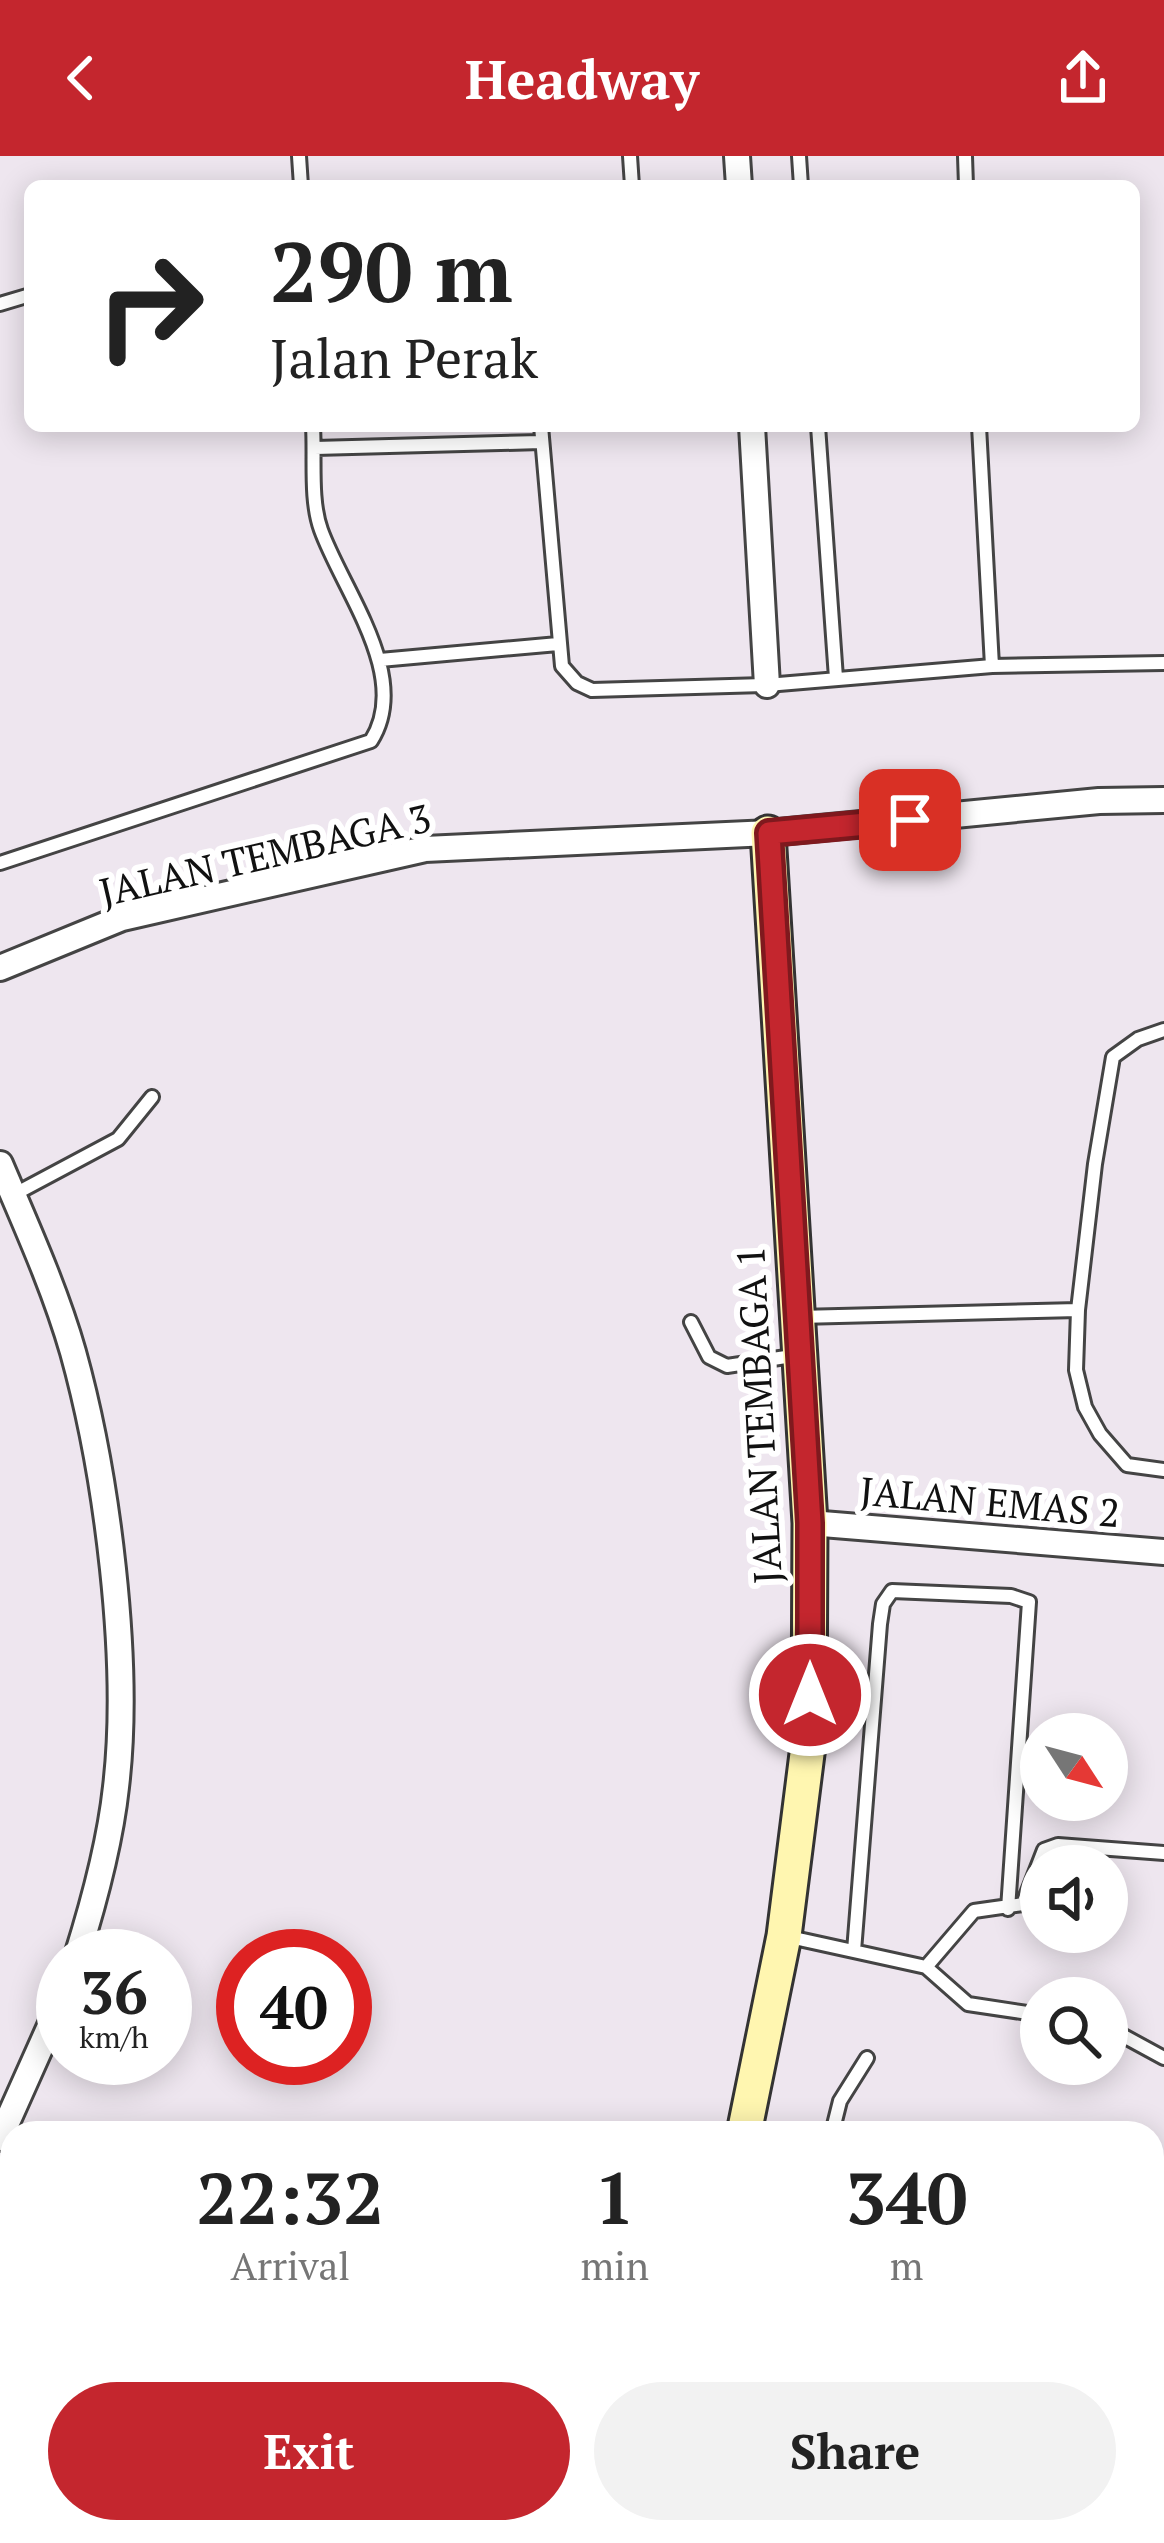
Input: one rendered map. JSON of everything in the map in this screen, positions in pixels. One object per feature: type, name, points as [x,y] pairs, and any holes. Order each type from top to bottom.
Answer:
[{"type":"street","points":[[752,432],[766,685]]},
{"type":"street","name":"JALAN TEMBAGA 3","points":[[0,968],[122,918],[425,849],[769,833],[1164,800]]},
{"type":"street","name":"JALAN TEMBAGA 1","points":[[746,2121],[784,1936],[809,1738],[810,1523],[769,833]]},
{"type":"street","points":[[0,1164],[72,1349],[111,1558],[120,1673],[116,1786],[86,1929]]},
{"type":"street","name":"JALAN EMAS 2","points":[[810,1523],[1164,1552]]},
{"type":"street","points":[[8,2121],[36,2057]]},
{"type":"lane","points":[[0,862],[371,741],[382,723],[380,659],[319,525],[314,432]]},
{"type":"lane","points":[[541,432],[558,644],[567,674],[592,690],[766,685],[992,666],[1164,663]]},
{"type":"lane","points":[[818,432],[836,678]]},
{"type":"lane","points":[[979,432],[992,666]]},
{"type":"lane","points":[[315,448],[541,442]]},
{"type":"lane","points":[[380,659],[558,644]]},
{"type":"lane","points":[[1164,1030],[1138,1039],[1113,1057],[1078,1310],[1076,1370],[1085,1406],[1100,1434],[1127,1465],[1164,1470]]},
{"type":"lane","points":[[14,1195],[118,1139],[152,1097]]},
{"type":"lane","points":[[798,1317],[1078,1310]]},
{"type":"lane","points":[[691,1322],[709,1357],[727,1366],[800,1355]]},
{"type":"lane","points":[[854,1952],[880,1624],[883,1604],[892,1591],[1011,1595],[1029,1602],[1008,1909]]},
{"type":"lane","points":[[926,1967],[974,1911],[1008,1909],[1028,1899],[1040,1855],[1051,1846],[1164,1852]]},
{"type":"lane","points":[[784,1936],[926,1967],[968,2004],[1020,2011]]},
{"type":"lane","points":[[1128,2038],[1164,2058]]},
{"type":"lane","points":[[835,2121],[840,2101],[867,2058]]},
{"type":"shaded area","points":[[0,156],[1164,156],[1164,2121],[0,2121]]},
{"type":"route","points":[[810,1695],[810,1523],[769,833],[910,820]]}]
